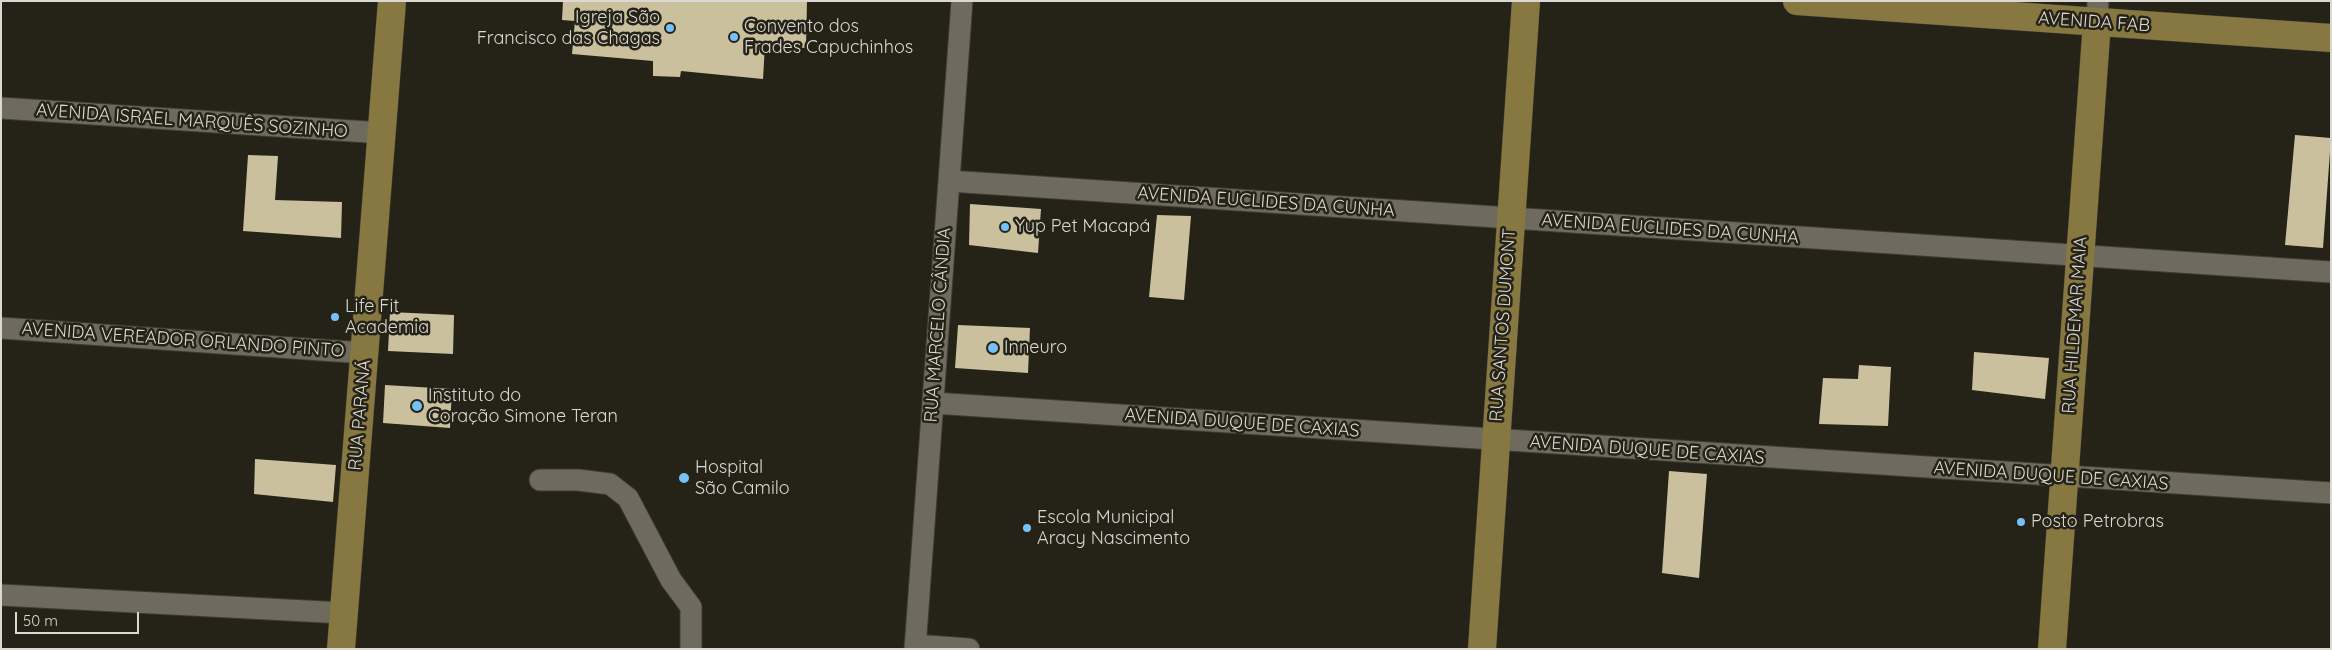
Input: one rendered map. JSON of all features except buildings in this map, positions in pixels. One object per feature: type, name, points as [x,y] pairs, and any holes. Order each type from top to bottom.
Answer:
[{"type":"main road","name":"RUA PARANÁ","points":[[341,649],[392,1]]},
{"type":"main road","name":"RUA SANTOS DUMONT","points":[[1482,649],[1526,1]]},
{"type":"main road","name":"AVENIDA FAB","points":[[1797,1],[2098,12],[2331,38]]},
{"type":"main road","name":"RUA HILDEMAR MAIA","points":[[2052,649],[2098,12]]},
{"type":"street","name":"RUA MARCELO CÂNDIA","points":[[915,647],[962,1]]},
{"type":"street","name":"AVENIDA ISRAEL MARQUÊS SOZINHO","points":[[1,108],[383,133]]},
{"type":"street","name":"AVENIDA EUCLIDES DA CUNHA","points":[[949,180],[2081,257],[2331,272]]},
{"type":"street","name":"AVENIDA VEREADOR ORLANDO PINTO","points":[[1,328],[365,353]]},
{"type":"street","name":"AVENIDA DUQUE DE CAXIAS","points":[[932,403],[2331,493]]},
{"type":"street","points":[[540,480],[578,480],[610,484],[628,498],[671,580],[691,607],[691,649]]},
{"type":"street","points":[[1,595],[344,613]]},
{"type":"street","points":[[915,647],[969,649]]},
{"type":"place","name":"Igreja São Francisco das Chagas","points":[[670,28]]},
{"type":"place","name":"Convento dos Frades Capuchinhos","points":[[734,37]]},
{"type":"place","name":"Yup Pet Macapá","points":[[1005,227]]},
{"type":"place","name":"Life Fit Academia","points":[[335,317]]},
{"type":"place","name":"Inneuro","points":[[993,348]]},
{"type":"place","name":"Instituto do Coração Simone Teran","points":[[417,406]]},
{"type":"place","name":"Hospital São Camilo","points":[[684,478]]},
{"type":"place","name":"Posto Petrobras","points":[[2021,522]]},
{"type":"place","name":"Escola Municipal Aracy Nascimento","points":[[1027,528]]}]
